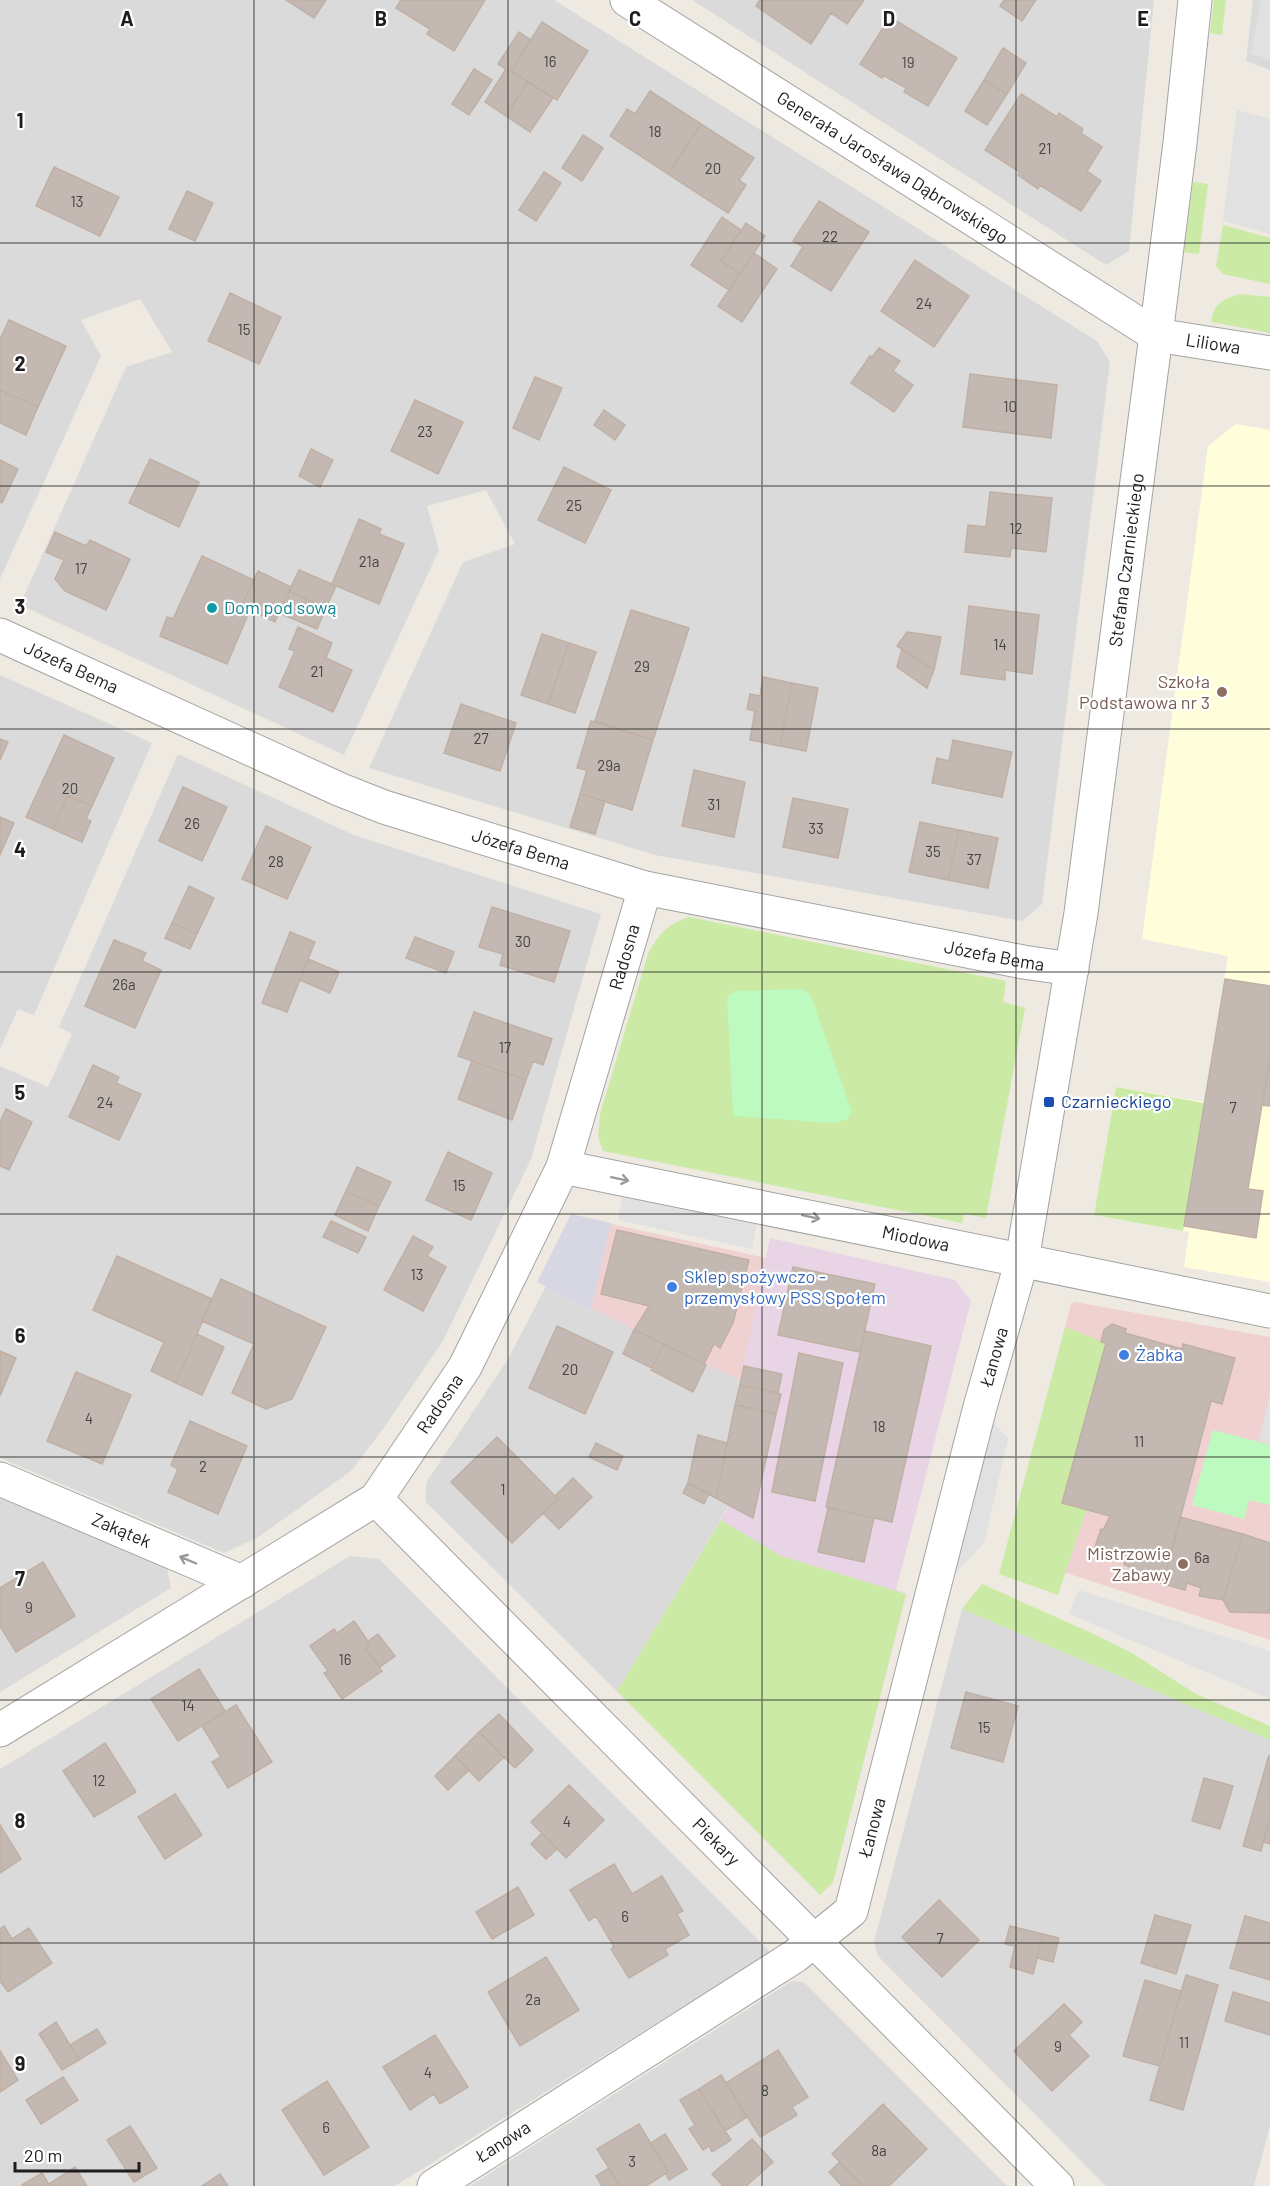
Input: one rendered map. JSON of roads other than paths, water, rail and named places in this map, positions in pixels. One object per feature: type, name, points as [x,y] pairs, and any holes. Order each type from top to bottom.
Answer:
[{"type":"street","name":"Generała Jarosława Dąbrowskiego","points":[[627,0],[1156,335]]},
{"type":"street","name":"Stefana Czarnieckiego","points":[[1022,1260],[1081,913],[1180,143],[1195,0]]},
{"type":"street","name":"Liliowa","points":[[1156,335],[1270,353]]},
{"type":"street","name":"Józefa Bema","points":[[0,635],[341,790],[384,807],[645,888],[1023,962],[1072,969]]},
{"type":"street","name":"Radosna","points":[[0,1730],[376,1499],[465,1367],[562,1167],[645,888]]},
{"type":"street","name":"Miodowa","points":[[562,1167],[1270,1311]]},
{"type":"street","name":"Łanowa","points":[[434,2186],[795,1956],[851,1911],[977,1419],[1022,1260]]},
{"type":"street","name":"Zakątek","points":[[0,1479],[242,1582]]},
{"type":"street","name":"Piekary","points":[[376,1499],[1057,2186]]},
{"type":"place","name":"Dom pod sową","points":[[212,608]]},
{"type":"place","name":"Szkoła Podstawowa nr 3","points":[[1222,692]]},
{"type":"place","name":"Czarnieckiego","points":[[1049,1102]]},
{"type":"place","name":"Sklep spożywczo - przemysłowy PSS Społem","points":[[672,1287]]},
{"type":"place","name":"Żabka","points":[[1124,1355]]},
{"type":"place","name":"Mistrzowie Zabawy","points":[[1183,1564]]}]
